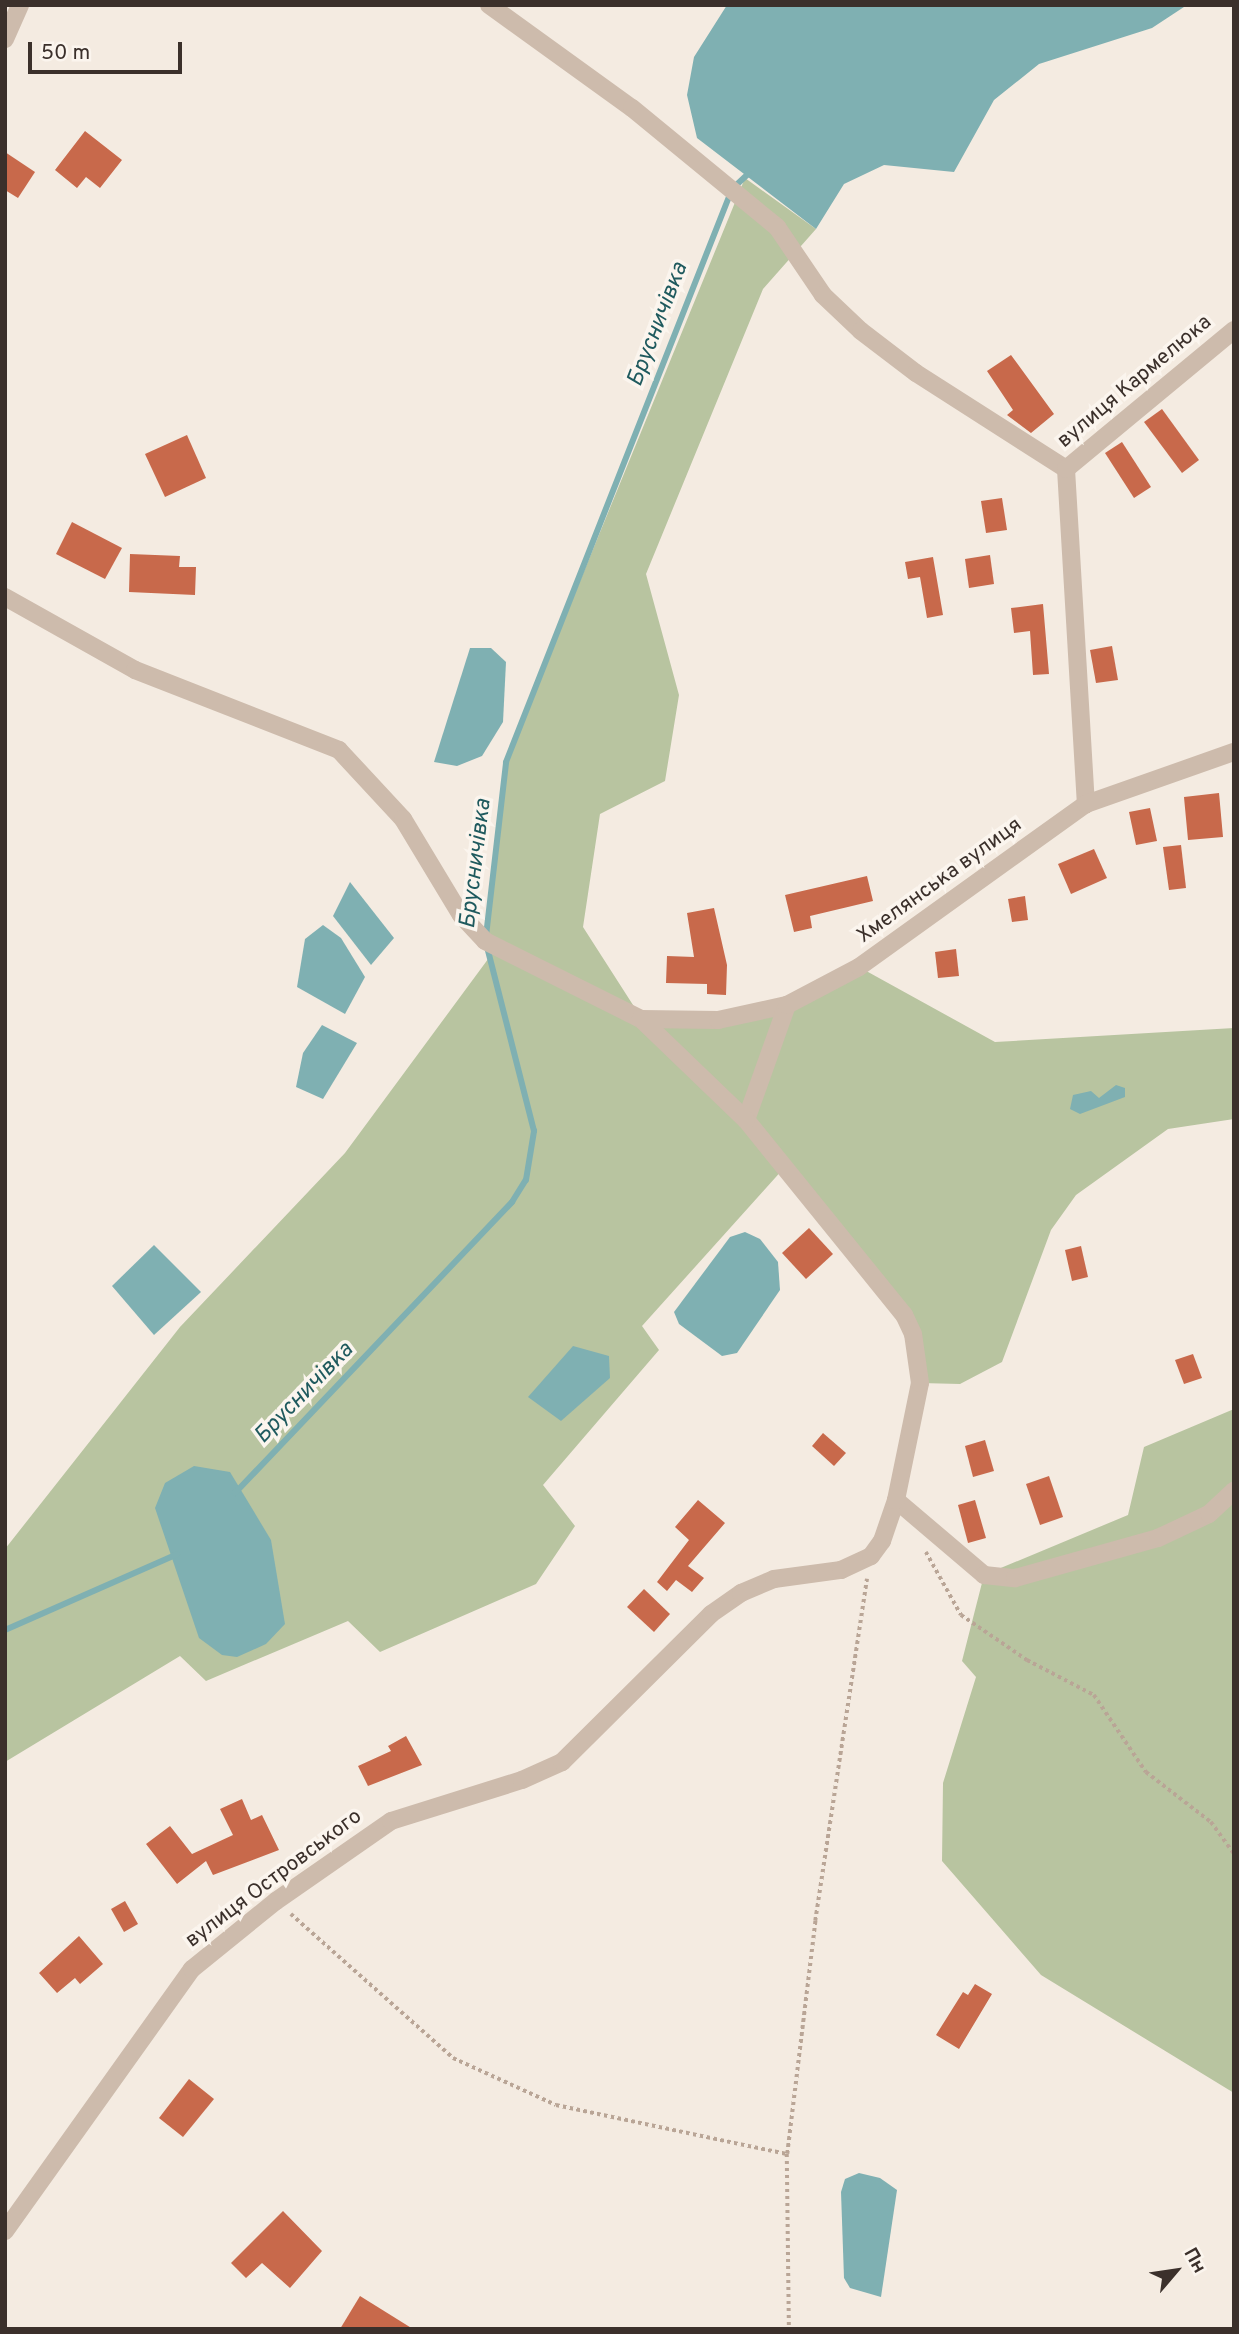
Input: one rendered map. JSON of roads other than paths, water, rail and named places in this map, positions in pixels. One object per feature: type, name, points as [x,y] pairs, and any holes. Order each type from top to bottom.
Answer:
[{"type":"street","points":[[489,5],[632,108],[777,227],[823,295],[861,331],[916,373],[1066,469],[1086,804]]},
{"type":"street","points":[[5,39],[15,9]]},
{"type":"street","name":"вулиця Кармелюка","points":[[1066,469],[1234,330]]},
{"type":"street","points":[[5,597],[135,670],[339,750],[403,819],[461,915],[485,941],[641,1019],[746,1120],[904,1315],[913,1334],[920,1383],[896,1500],[984,1575],[1015,1578],[1158,1538],[1209,1514],[1234,1491]]},
{"type":"street","name":"Хмелянська вулиця","points":[[641,1019],[718,1020],[787,1005],[859,967],[1086,804],[1234,752]]},
{"type":"street","points":[[746,1120],[787,1005]]},
{"type":"street","name":"вулиця Островського","points":[[5,2231],[192,1969],[276,1901],[391,1821],[522,1780],[562,1762],[710,1614],[741,1592],[774,1578],[841,1570],[871,1556],[896,1500]]},
{"type":"water","points":[[727,5],[1187,5],[1152,28],[1039,64],[994,100],[954,172],[884,165],[844,184],[816,229],[697,138],[687,95],[694,57]]},
{"type":"water","points":[[470,648],[491,648],[506,662],[503,722],[482,756],[457,766],[434,762]]},
{"type":"water","points":[[350,882],[394,938],[371,965],[333,916]]},
{"type":"water","points":[[323,925],[341,938],[365,977],[345,1014],[297,987],[305,939]]},
{"type":"water","points":[[322,1025],[357,1043],[323,1099],[296,1087],[303,1053]]},
{"type":"water","points":[[1116,1085],[1125,1088],[1125,1097],[1080,1114],[1070,1109],[1073,1095],[1091,1091],[1099,1098]]},
{"type":"water","points":[[745,1232],[760,1239],[778,1262],[780,1290],[737,1353],[722,1356],[679,1324],[674,1312],[730,1237]]},
{"type":"water","points":[[154,1245],[201,1292],[154,1335],[112,1286]]},
{"type":"water","points":[[573,1346],[609,1356],[610,1378],[561,1421],[528,1397]]},
{"type":"water","points":[[194,1466],[230,1472],[271,1540],[285,1624],[266,1644],[237,1657],[222,1655],[199,1638],[155,1508],[165,1483]]},
{"type":"water","points":[[859,2173],[880,2178],[897,2190],[881,2297],[850,2288],[844,2278],[841,2192],[845,2179]]},
{"type":"waterway","name":"Брусничівка","points":[[486,936],[506,762],[732,189],[749,173]]},
{"type":"waterway","name":"Брусничівка","points":[[235,1493],[512,1202],[526,1180],[534,1131],[487,947]]},
{"type":"waterway","name":"Брусничівка","points":[[5,1630],[177,1554]]}]
